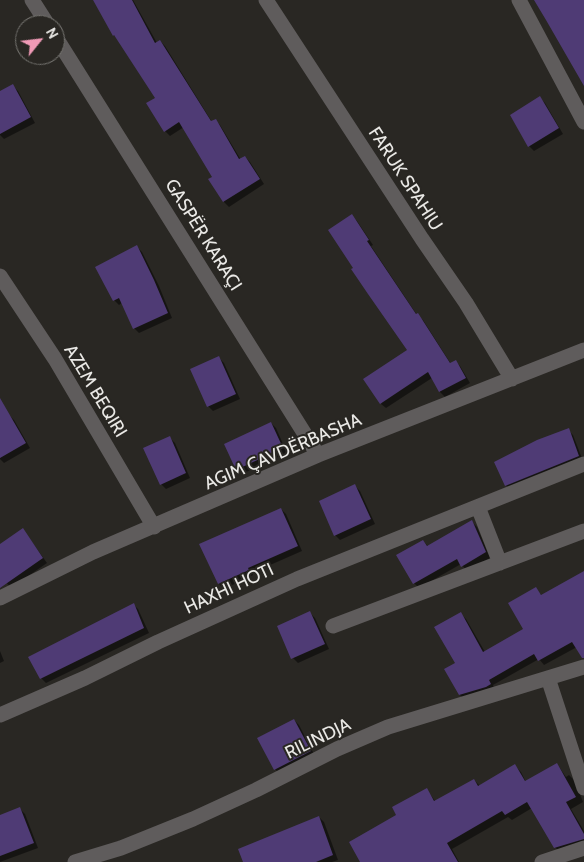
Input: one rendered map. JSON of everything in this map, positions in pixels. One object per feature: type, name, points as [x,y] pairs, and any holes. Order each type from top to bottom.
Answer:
[{"type":"street","points":[[32,0],[42,15]]},
{"type":"street","name":"FARUK SPAHIU","points":[[266,0],[466,303],[512,379]]},
{"type":"street","points":[[519,0],[584,122]]},
{"type":"street","name":"GASPËR KARAÇI","points":[[65,52],[318,455]]},
{"type":"street","name":"AZEM BEQIRI","points":[[0,276],[54,358],[154,527]]},
{"type":"street","name":"AGIM ÇAVDËRBASHA","points":[[0,598],[93,552],[318,455],[584,350]]},
{"type":"street","name":"HAXHI HOTI","points":[[0,715],[85,678],[158,642],[297,579],[584,464]]},
{"type":"street","points":[[478,507],[500,562]]},
{"type":"street","points":[[333,626],[584,531]]},
{"type":"street","name":"RILINDJA","points":[[85,860],[121,848],[193,819],[337,749],[388,727],[584,667]]},
{"type":"street","points":[[548,678],[584,788]]},
{"type":"street","points":[[542,862],[584,848]]},
{"type":"building","points":[[93,0],[132,0],[155,43],[160,40],[211,121],[216,119],[239,159],[245,156],[260,179],[223,202],[208,179],[212,177],[179,122],[164,132],[146,103],[155,98],[113,36]]},
{"type":"building","points":[[534,0],[584,0],[584,86],[546,20]]},
{"type":"building","points":[[13,84],[31,117],[0,134],[0,91]]},
{"type":"building","points":[[540,96],[559,128],[528,147],[510,115]]},
{"type":"building","points":[[352,214],[369,240],[367,241],[416,314],[418,313],[450,363],[456,360],[466,378],[439,392],[428,372],[380,404],[363,379],[407,350],[351,269],[353,268],[328,230]]},
{"type":"building","points":[[137,245],[168,313],[133,329],[119,298],[113,301],[95,267]]},
{"type":"building","points":[[219,356],[236,394],[207,407],[190,369]]},
{"type":"building","points":[[0,398],[26,443],[0,458]]},
{"type":"building","points":[[271,422],[283,448],[236,470],[224,444]]},
{"type":"building","points":[[569,428],[579,456],[505,486],[494,462],[537,440]]},
{"type":"building","points":[[170,436],[186,473],[160,485],[143,448]]},
{"type":"building","points":[[355,484],[371,519],[334,536],[319,501]]},
{"type":"building","points":[[281,508],[298,546],[248,568],[249,570],[218,584],[199,544]]},
{"type":"building","points":[[472,520],[486,552],[461,567],[457,559],[413,584],[396,555],[423,540],[427,546]]},
{"type":"building","points":[[23,528],[43,558],[0,588],[0,544]]},
{"type":"building","points":[[584,571],[584,658],[582,658],[572,642],[538,661],[534,654],[489,680],[491,684],[486,687],[459,695],[444,669],[455,663],[434,627],[461,612],[483,652],[523,629],[508,603],[536,587],[541,595]]},
{"type":"building","points":[[134,603],[144,628],[40,679],[28,657]]},
{"type":"building","points":[[310,611],[325,644],[291,659],[277,626]]},
{"type":"building","points":[[294,719],[311,751],[274,770],[257,738]]},
{"type":"building","points":[[557,763],[576,797],[566,802],[584,834],[584,839],[554,848],[527,802],[505,815],[502,811],[447,843],[458,862],[360,862],[349,842],[396,815],[392,807],[427,788],[434,801],[474,779],[478,786],[515,764],[525,781]]},
{"type":"building","points":[[20,807],[34,843],[0,856],[0,815]]},
{"type":"building","points":[[319,816],[333,855],[316,862],[243,862],[238,849]]}]
